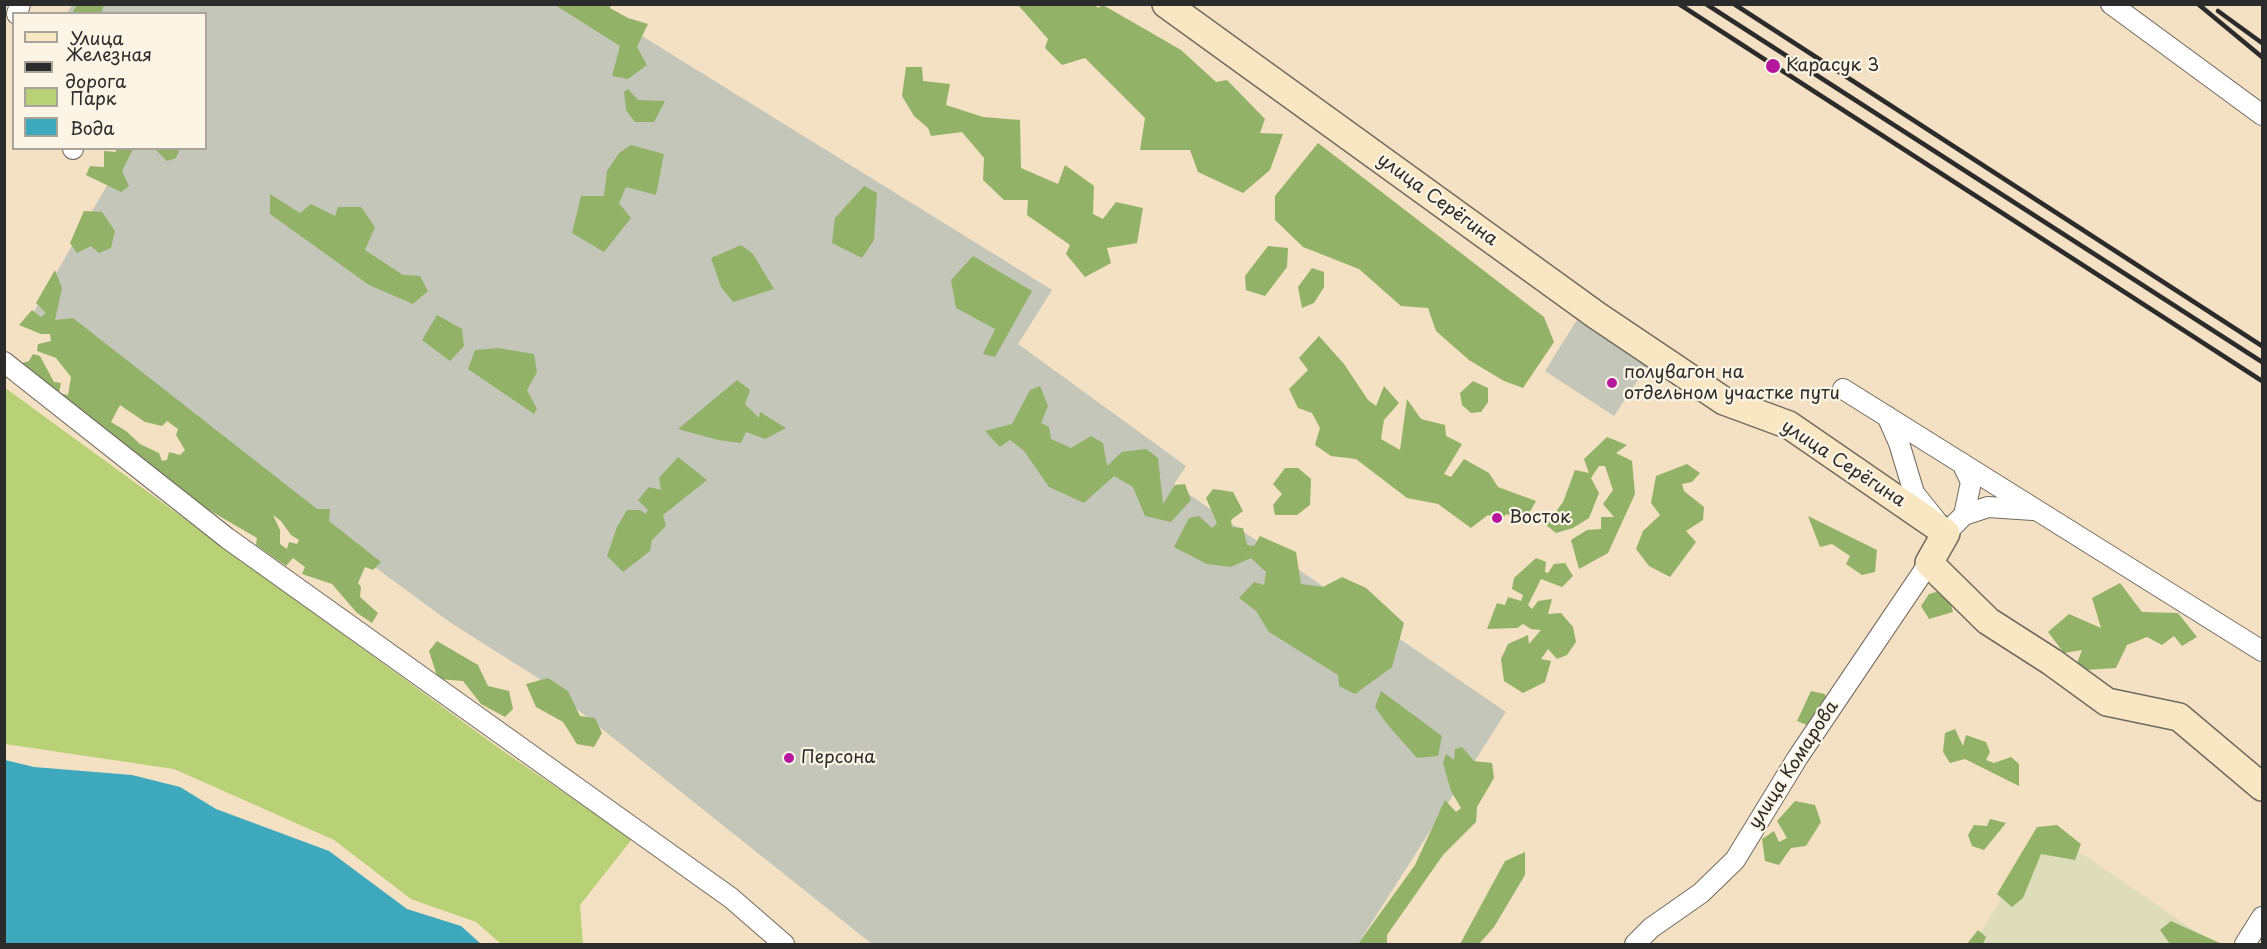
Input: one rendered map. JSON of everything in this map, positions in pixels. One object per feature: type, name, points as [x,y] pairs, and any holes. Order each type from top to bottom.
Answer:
[{"type":"street","name":"улица Серёгина","points":[[1166,4],[1596,315],[1724,400],[1789,425],[1955,524]]},
{"type":"street","points":[[2111,4],[2262,115]]},
{"type":"street","points":[[4,362],[227,538],[731,898],[783,945]]},
{"type":"street","points":[[1843,389],[2262,651]]},
{"type":"street","points":[[1887,417],[1899,443],[1914,493],[1955,524]]},
{"type":"street","points":[[1962,463],[1971,483],[1955,524],[1929,562],[1988,621],[2052,662],[2107,702],[2179,717],[2262,787]]},
{"type":"street","points":[[1955,524],[1988,507],[2018,507],[2040,512]]},
{"type":"street","name":"улица Комарова","points":[[1635,945],[1651,928],[1701,893],[1735,860],[1798,757],[1929,562]]},
{"type":"street","points":[[2245,945],[2262,917]]},
{"type":"shaded area","points":[[72,5],[592,5],[1052,290],[1018,344],[1186,466],[1174,484],[1506,712],[1358,944],[872,944],[538,678],[451,623],[32,315],[127,150],[207,150],[207,12],[68,12]]},
{"type":"shaded area","points":[[1577,320],[1647,366],[1614,416],[1545,371]]},
{"type":"shaded area","points":[[2044,828],[2214,944],[1974,944]]},
{"type":"green space","points":[[77,4],[104,5],[101,12],[73,12]]},
{"type":"green space","points":[[1094,4],[1098,8],[1103,5],[1181,50],[1216,82],[1227,80],[1265,119],[1260,133],[1283,134],[1270,170],[1243,193],[1198,172],[1190,150],[1140,150],[1145,118],[1085,58],[1062,65],[1045,48],[1048,39],[1018,5]]},
{"type":"green space","points":[[555,5],[611,5],[610,8],[628,18],[648,24],[637,47],[647,65],[628,79],[612,76],[620,46]]},
{"type":"green space","points":[[906,67],[922,67],[923,81],[950,84],[946,105],[983,117],[1020,120],[1021,168],[1058,184],[1065,165],[1094,186],[1093,214],[1103,219],[1116,202],[1143,208],[1137,243],[1107,248],[1111,263],[1085,277],[1066,254],[1070,245],[1027,215],[1028,200],[1004,200],[983,180],[984,158],[962,132],[931,136],[928,128],[914,116],[902,96]]},
{"type":"green space","points":[[628,89],[638,100],[665,101],[654,122],[635,122],[626,110],[624,92]]},
{"type":"green space","points":[[1318,143],[1544,317],[1554,342],[1523,388],[1504,381],[1469,360],[1436,331],[1428,308],[1401,306],[1359,269],[1303,247],[1275,220],[1275,196]]},
{"type":"green space","points":[[631,145],[664,154],[656,195],[626,187],[619,203],[631,218],[604,252],[572,233],[581,196],[604,196],[607,171],[619,153]]},
{"type":"green space","points":[[116,150],[132,150],[122,171],[129,186],[121,192],[86,175],[90,166],[104,167],[104,151],[116,152]]},
{"type":"green space","points":[[156,150],[179,151],[176,158],[167,161]]},
{"type":"green space","points":[[864,186],[877,193],[874,240],[862,258],[832,243],[835,218]]},
{"type":"green space","points":[[270,194],[300,213],[311,204],[335,216],[338,207],[361,207],[375,227],[365,250],[403,275],[420,276],[428,291],[413,304],[369,285],[270,214]]},
{"type":"green space","points":[[84,211],[102,212],[115,231],[111,248],[99,253],[91,246],[77,253],[70,243]]},
{"type":"green space","points":[[741,245],[753,254],[774,289],[733,302],[721,287],[711,258]]},
{"type":"green space","points":[[1268,246],[1288,248],[1287,267],[1265,296],[1246,290],[1245,276]]},
{"type":"green space","points":[[973,256],[1032,291],[995,357],[983,354],[995,329],[956,308],[951,280]]},
{"type":"green space","points":[[1312,268],[1324,272],[1324,287],[1314,303],[1302,308],[1298,287]]},
{"type":"green space","points":[[55,270],[62,288],[55,320],[73,318],[317,509],[330,509],[329,521],[381,562],[373,570],[365,567],[358,583],[361,587],[360,597],[378,613],[372,623],[357,613],[332,584],[302,574],[305,567],[293,558],[286,566],[256,545],[257,538],[204,507],[101,432],[83,410],[64,412],[19,364],[29,361],[33,354],[40,356],[54,382],[61,383],[59,393],[68,395],[71,377],[56,358],[37,351],[38,344],[51,341],[50,334],[41,334],[19,325],[32,310],[41,317],[46,313],[36,303]],"holes":[[[120,405],[145,422],[162,426],[167,421],[178,429],[176,435],[185,450],[180,455],[169,452],[167,460],[162,461],[159,453],[140,444],[126,431],[111,422]],[[273,515],[281,521],[291,535],[299,540],[297,544],[289,542],[287,549],[280,544],[280,530]]]},
{"type":"green space","points":[[437,315],[462,329],[464,346],[450,361],[422,340]]},
{"type":"green space","points":[[1319,336],[1344,364],[1368,400],[1376,406],[1384,386],[1399,403],[1384,420],[1381,439],[1400,450],[1407,399],[1421,419],[1445,425],[1446,436],[1462,444],[1444,474],[1451,477],[1464,459],[1489,473],[1498,487],[1536,501],[1523,524],[1507,514],[1501,519],[1488,515],[1471,528],[1438,504],[1407,498],[1356,459],[1331,456],[1315,445],[1320,428],[1312,413],[1298,408],[1289,389],[1308,370],[1299,358]]},
{"type":"green space","points":[[498,348],[534,354],[537,372],[527,390],[537,409],[534,414],[468,369],[475,350]]},
{"type":"green space","points":[[737,380],[750,390],[745,404],[759,418],[760,412],[786,428],[765,439],[746,432],[741,443],[718,440],[678,429]]},
{"type":"green space","points":[[1473,381],[1488,388],[1488,402],[1481,412],[1471,413],[1462,405],[1460,393]]},
{"type":"green space","points":[[1040,386],[1048,406],[1041,423],[1049,427],[1051,439],[1071,448],[1091,436],[1103,443],[1107,466],[1122,452],[1146,449],[1158,458],[1163,504],[1175,485],[1185,484],[1191,500],[1171,522],[1145,516],[1133,487],[1114,476],[1084,503],[1049,487],[1024,451],[1010,440],[1000,447],[985,431],[1012,424],[1030,390]]},
{"type":"green space","points":[[4,387],[503,751],[632,839],[580,905],[583,944],[501,944],[476,922],[411,899],[334,840],[174,769],[5,744]]},
{"type":"green space","points":[[1607,437],[1627,445],[1616,453],[1632,461],[1635,494],[1608,553],[1579,569],[1571,540],[1587,530],[1601,529],[1601,517],[1614,517],[1603,504],[1613,490],[1605,466],[1599,466],[1591,478],[1599,493],[1589,518],[1573,528],[1556,533],[1546,525],[1563,502],[1575,470],[1589,473],[1584,459]]},
{"type":"green space","points":[[678,457],[707,480],[663,515],[666,526],[652,540],[650,551],[623,572],[607,556],[617,527],[627,510],[640,510],[646,514],[648,510],[638,500],[649,487],[661,490],[659,478]]},
{"type":"green space","points":[[1687,464],[1700,473],[1692,482],[1682,484],[1684,491],[1704,507],[1703,520],[1686,531],[1696,542],[1670,577],[1649,566],[1636,549],[1643,531],[1660,515],[1651,503],[1656,476]]},
{"type":"green space","points":[[1285,468],[1298,468],[1311,479],[1310,505],[1297,515],[1275,515],[1273,505],[1282,494],[1273,484]]},
{"type":"green space","points":[[1213,489],[1233,492],[1243,511],[1231,520],[1232,527],[1243,528],[1247,545],[1254,546],[1260,536],[1296,552],[1301,584],[1323,587],[1342,577],[1366,588],[1404,623],[1392,667],[1355,694],[1339,686],[1338,675],[1269,632],[1256,611],[1239,598],[1254,582],[1264,585],[1266,572],[1251,558],[1231,567],[1207,564],[1174,547],[1189,518],[1199,516],[1212,528],[1217,523],[1206,498]]},
{"type":"green space","points":[[1808,516],[1877,550],[1875,572],[1862,575],[1846,564],[1850,556],[1832,544],[1820,547]]},
{"type":"green space","points":[[1536,558],[1546,562],[1545,572],[1548,573],[1554,564],[1565,563],[1573,576],[1562,587],[1541,579],[1528,605],[1532,609],[1538,601],[1552,599],[1548,614],[1561,613],[1573,627],[1576,642],[1567,655],[1557,659],[1548,649],[1541,659],[1551,661],[1545,682],[1523,693],[1504,681],[1501,659],[1508,644],[1528,635],[1529,644],[1541,630],[1531,629],[1523,624],[1517,628],[1487,629],[1497,603],[1505,605],[1508,597],[1521,601],[1523,595],[1512,589],[1514,578]]},
{"type":"green space","points":[[2120,583],[2142,612],[2178,613],[2197,637],[2182,646],[2174,636],[2162,645],[2147,637],[2127,645],[2116,668],[2085,670],[2077,663],[2082,650],[2064,653],[2048,632],[2069,614],[2101,628],[2092,598]]},
{"type":"green space","points":[[1947,589],[1953,612],[1929,619],[1921,606],[1929,594]]},
{"type":"green space","points":[[437,641],[478,665],[488,686],[509,691],[513,709],[505,717],[481,704],[463,681],[438,679],[429,651]]},
{"type":"green space","points":[[548,678],[568,691],[580,716],[595,718],[602,733],[594,747],[577,744],[563,722],[536,707],[526,684]]},
{"type":"green space","points":[[1381,691],[1442,736],[1438,756],[1417,758],[1387,724],[1375,707]]},
{"type":"green space","points":[[1811,691],[1825,694],[1831,719],[1819,730],[1797,721]]},
{"type":"green space","points":[[1955,729],[1963,746],[1966,735],[1986,742],[1990,752],[1986,760],[1994,763],[2011,757],[2019,764],[2019,786],[1965,759],[1950,763],[1943,752],[1945,733]]},
{"type":"green space","points":[[1462,747],[1474,761],[1492,763],[1494,778],[1477,807],[1476,822],[1443,855],[1387,935],[1387,944],[1358,944],[1415,865],[1445,800],[1456,812],[1461,808],[1451,791],[1443,763],[1446,754],[1454,760],[1455,749]]},
{"type":"green space","points":[[1795,801],[1815,805],[1821,822],[1806,846],[1791,848],[1779,865],[1765,861],[1762,839],[1774,831],[1779,842],[1787,838],[1777,821]]},
{"type":"green space","points":[[1990,819],[2006,823],[1984,850],[1972,846],[1968,835],[1974,825],[1987,826]]},
{"type":"green space","points":[[2057,825],[2081,844],[2075,860],[2041,854],[2023,898],[2012,907],[1997,894],[2037,827]]},
{"type":"green space","points":[[1525,852],[1525,875],[1494,927],[1479,944],[1460,944],[1505,861]]},
{"type":"green space","points":[[2171,921],[2222,944],[2170,944],[2160,930]]},
{"type":"green space","points":[[1978,930],[1986,937],[1983,944],[1967,944]]},
{"type":"water","points":[[5,760],[34,767],[132,775],[180,787],[216,809],[329,851],[407,909],[461,926],[481,944],[5,944]]},
{"type":"railway","points":[[1679,4],[2262,381]]},
{"type":"railway","points":[[1706,4],[2262,362]]},
{"type":"railway","points":[[1734,4],[2262,346]]},
{"type":"railway","points":[[2198,4],[2262,57]]},
{"type":"railway","points":[[2218,11],[2262,43]]},
{"type":"place","name":"Карасук 3","points":[[1773,66]]},
{"type":"place","name":"полувагон на отдельном участке пути","points":[[1612,383]]},
{"type":"place","name":"Восток","points":[[1497,518]]},
{"type":"place","name":"Персона","points":[[789,758]]}]
